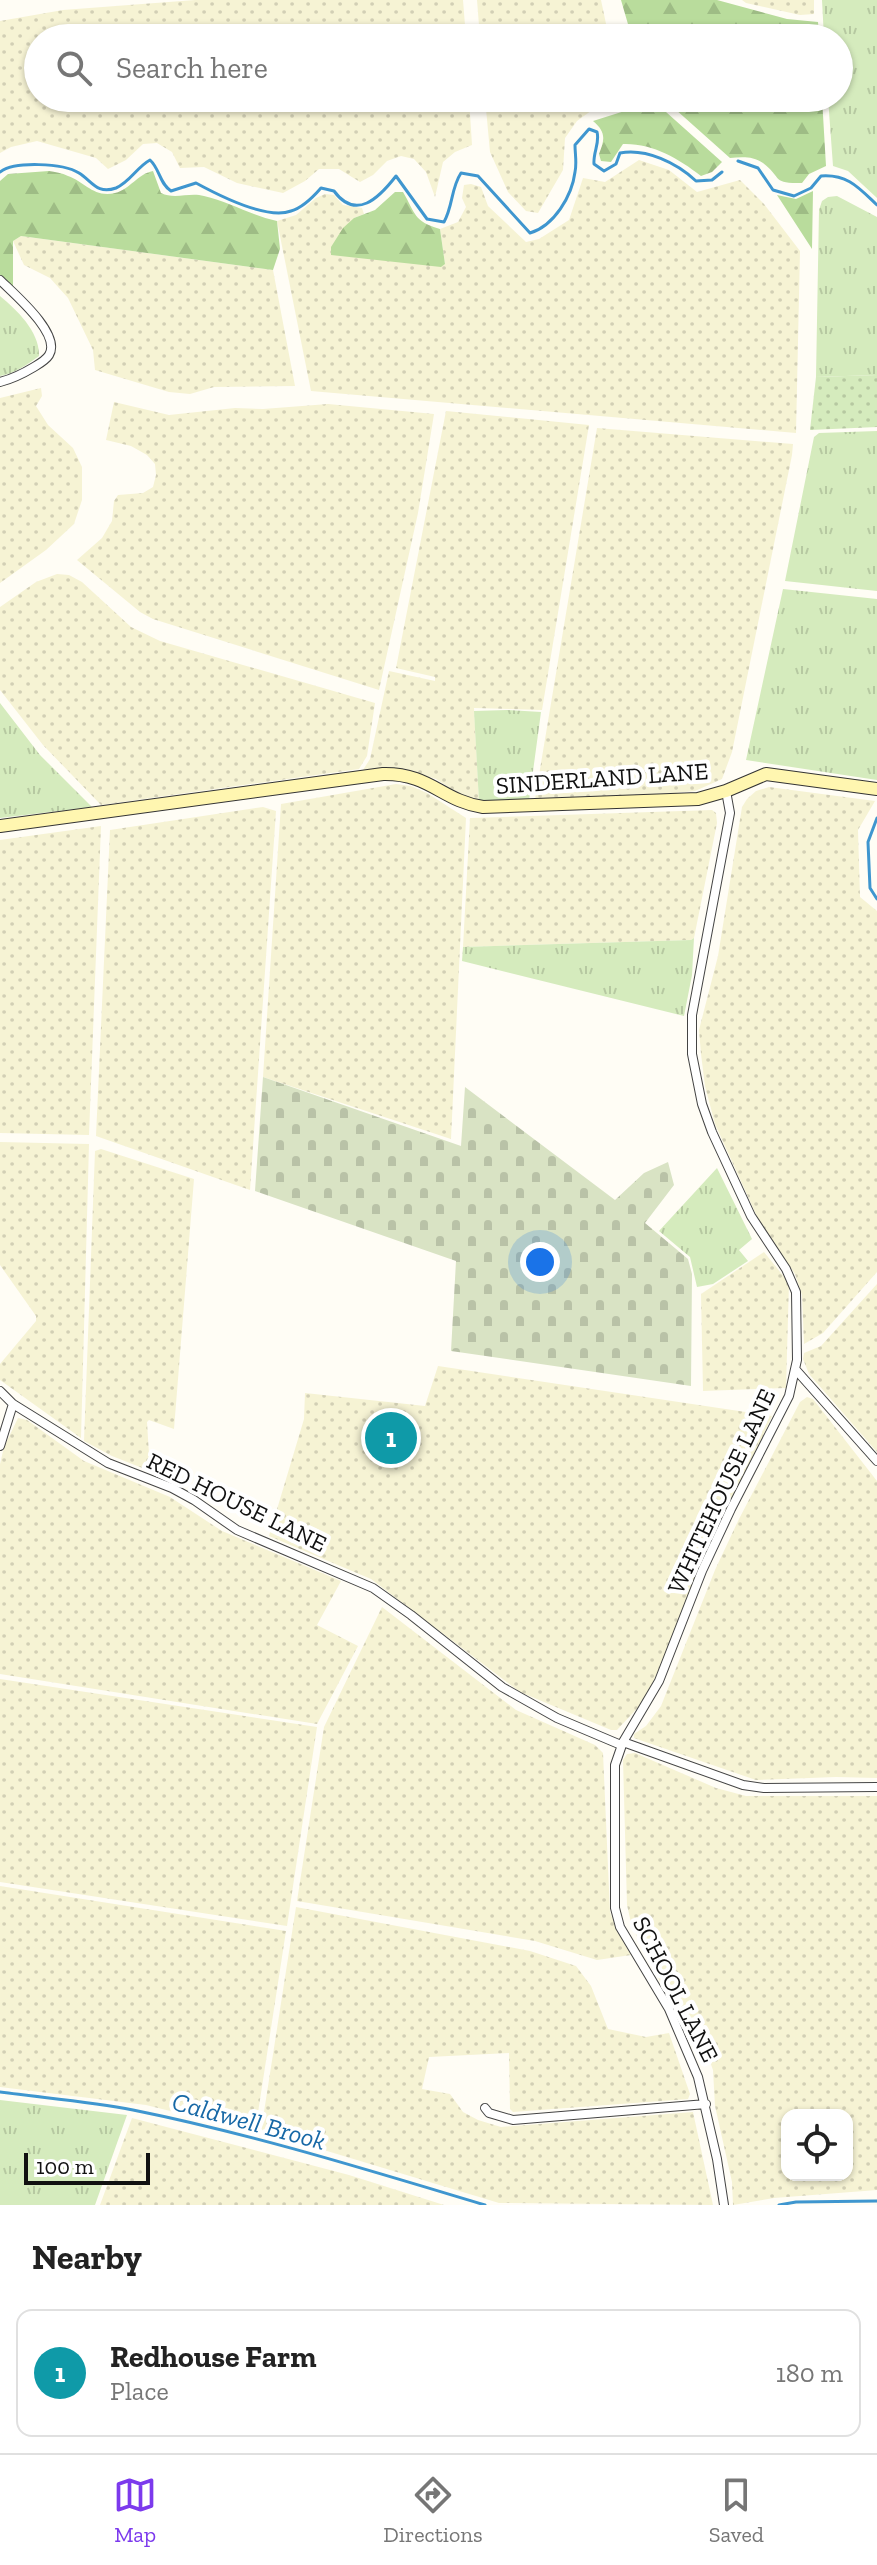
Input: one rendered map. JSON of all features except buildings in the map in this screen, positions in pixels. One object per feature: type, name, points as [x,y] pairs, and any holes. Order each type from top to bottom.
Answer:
[{"type":"street","points":[[0,280],[33,312],[51,344],[46,359],[18,376],[0,382]]},
{"type":"street","name":"SINDERLAND LANE","points":[[0,826],[383,774],[414,777],[463,803],[483,807],[698,799],[726,791],[751,778],[773,774],[877,789]]},
{"type":"street","name":"WHITEHOUSE LANE","points":[[622,1743],[659,1681],[702,1571],[789,1396],[796,1370],[796,1292],[786,1269],[751,1216],[712,1132],[702,1104],[692,1054],[692,1015],[730,813],[726,791]]},
{"type":"street","points":[[796,1370],[877,1461]]},
{"type":"street","name":"RED HOUSE LANE","points":[[0,1391],[13,1404],[108,1463],[183,1494],[237,1530],[373,1588],[502,1687],[557,1718],[743,1785],[764,1788],[877,1787]]},
{"type":"street","points":[[0,1446],[13,1404]]},
{"type":"street","name":"SCHOOL LANE","points":[[622,1743],[615,1765],[615,1908],[620,1927],[669,2009],[698,2077],[706,2104],[724,2205]]},
{"type":"street","points":[[485,2108],[489,2113],[513,2120],[706,2104]]},
{"type":"shaded area","points":[[195,0],[463,0],[465,24],[24,24],[24,112],[470,112],[472,145],[455,152],[443,162],[435,197],[426,172],[414,159],[401,156],[387,161],[373,175],[360,182],[339,169],[319,169],[283,193],[237,183],[204,167],[180,168],[172,152],[157,143],[143,144],[126,160],[108,169],[96,158],[37,141],[0,153],[0,21],[63,10]]},
{"type":"shaded area","points":[[477,0],[601,0],[606,24],[479,24]]},
{"type":"shaded area","points":[[742,0],[814,0],[814,14],[800,15]]},
{"type":"shaded area","points":[[486,112],[589,112],[577,121],[565,138],[563,170],[538,213],[526,211],[508,192],[490,152]]},
{"type":"shaded area","points":[[639,160],[669,170],[697,192],[740,180],[764,204],[800,251],[796,433],[311,391],[277,221],[296,215],[316,198],[325,194],[334,195],[343,205],[362,208],[364,214],[354,218],[445,264],[440,229],[458,222],[466,207],[462,198],[464,185],[481,187],[488,206],[526,242],[539,239],[569,220],[583,178],[605,182]]},
{"type":"shaded area","points":[[21,236],[273,270],[295,386],[214,387],[190,394],[169,392],[95,370],[93,350],[68,298],[50,278],[24,265],[13,241]]},
{"type":"shaded area","points":[[41,388],[42,396],[36,406],[48,425],[73,448],[82,467],[82,500],[74,524],[46,550],[0,583],[0,398]]},
{"type":"shaded area","points":[[114,402],[169,415],[235,408],[328,404],[434,414],[418,513],[379,690],[153,619],[140,612],[77,560],[102,538],[112,521],[114,501],[118,495],[143,493],[153,487],[156,475],[155,464],[147,455],[131,446],[106,440]]},
{"type":"shaded area","points":[[446,411],[589,425],[542,710],[474,708],[479,802],[464,797],[436,779],[399,768],[363,770],[370,759],[389,671],[435,681],[435,677],[396,668]]},
{"type":"shaded area","points":[[597,428],[793,444],[792,455],[732,752],[722,779],[695,791],[535,799]]},
{"type":"shaded area","points":[[57,574],[69,575],[82,582],[131,627],[160,641],[375,703],[367,756],[359,769],[101,805],[43,745],[0,690],[0,607],[36,582]]},
{"type":"shaded area","points":[[396,784],[427,793],[466,818],[451,1139],[263,1077],[281,804]]},
{"type":"shaded area","points":[[769,787],[875,801],[858,830],[860,897],[877,911],[877,1272],[823,1333],[804,1344],[802,1295],[795,1274],[759,1221],[715,1124],[705,1086],[699,1030],[718,956],[742,807],[756,791]]},
{"type":"shaded area","points":[[263,807],[276,811],[250,1190],[96,1136],[110,830]]},
{"type":"shaded area","points":[[712,810],[716,813],[717,823],[694,938],[691,940],[463,947],[470,818]]},
{"type":"shaded area","points":[[101,826],[89,1135],[0,1133],[0,840]]},
{"type":"shaded area","points":[[0,1142],[89,1144],[81,1438],[0,1380],[0,1364],[36,1321],[36,1316],[0,1265]]},
{"type":"shaded area","points":[[101,1149],[194,1179],[174,1429],[149,1420],[147,1422],[150,1471],[84,1441],[95,1151]]},
{"type":"shaded area","points":[[764,1252],[789,1283],[786,1388],[703,1391],[701,1294]]},
{"type":"shaded area","points":[[877,1284],[877,1452],[809,1374],[803,1359],[804,1353],[821,1346]]},
{"type":"shaded area","points":[[438,1366],[772,1416],[644,1701],[617,1730],[520,1692],[371,1579],[269,1536],[304,1419],[305,1393],[425,1406]]},
{"type":"shaded area","points":[[807,1397],[813,1399],[877,1481],[877,1778],[756,1780],[634,1738],[634,1734],[646,1726],[661,1706],[715,1570],[739,1519],[800,1402]]},
{"type":"shaded area","points":[[18,1418],[27,1420],[84,1461],[170,1497],[222,1531],[341,1581],[317,1625],[358,1646],[317,1724],[0,1674],[0,1464],[4,1447]]},
{"type":"shaded area","points":[[382,1607],[516,1710],[595,1745],[603,1753],[610,1912],[631,1955],[597,1960],[535,1941],[297,1901],[324,1727]]},
{"type":"shaded area","points":[[0,1679],[317,1727],[287,1926],[0,1882]]},
{"type":"shaded area","points":[[635,1753],[716,1788],[746,1796],[877,1796],[877,2190],[774,2198],[733,2205],[732,2182],[715,2106],[713,2070],[695,2020],[680,2020],[632,1927],[627,1905],[623,1760],[627,1754]]},
{"type":"shaded area","points":[[0,1886],[286,1931],[255,2132],[146,2105],[0,2087]]},
{"type":"shaded area","points":[[296,1907],[530,1951],[576,1966],[591,1986],[608,2029],[646,2037],[669,2033],[690,2094],[688,2099],[513,2112],[510,2109],[509,2053],[429,2057],[422,2089],[450,2094],[463,2112],[501,2127],[693,2112],[713,2205],[499,2203],[261,2131]]},
{"type":"shaded area","points":[[132,2118],[349,2175],[444,2205],[100,2205]]},
{"type":"green space","points":[[621,0],[717,0],[818,24],[628,24]]},
{"type":"green space","points":[[822,0],[877,0],[877,198],[848,171],[833,166],[829,112],[853,112],[853,24],[823,24]]},
{"type":"green space","points":[[622,112],[666,112],[722,162],[712,172],[701,176],[664,153],[634,144],[623,144],[611,162],[601,161],[599,154],[603,136],[593,121]]},
{"type":"green space","points":[[678,112],[823,112],[826,166],[809,174],[802,183],[781,181],[759,161],[730,158]]},
{"type":"green space","points":[[49,171],[66,175],[95,191],[108,194],[121,191],[153,171],[161,193],[204,196],[277,221],[280,249],[273,270],[21,236],[13,241],[13,287],[0,282],[0,181],[8,174]]},
{"type":"green space","points":[[813,191],[812,249],[777,195],[796,199]]},
{"type":"green space","points":[[395,192],[403,192],[420,220],[440,229],[445,264],[441,267],[331,255],[331,247],[343,228],[354,218],[375,210]]},
{"type":"green space","points":[[837,196],[877,217],[877,375],[816,377],[819,210],[822,201]]},
{"type":"green space","points":[[0,296],[32,330],[39,356],[21,368],[0,376]]},
{"type":"green space","points":[[877,375],[877,427],[810,430],[816,377]]},
{"type":"green space","points":[[877,431],[877,591],[785,581],[814,437],[819,433]]},
{"type":"green space","points":[[783,589],[877,599],[877,780],[746,760]]},
{"type":"green space","points":[[0,703],[40,755],[92,807],[0,818]]},
{"type":"green space","points":[[474,711],[541,712],[529,801],[479,802]]},
{"type":"green space","points":[[694,938],[692,975],[684,1016],[462,961],[463,947]]},
{"type":"green space","points":[[263,1077],[461,1146],[465,1087],[615,1200],[644,1173],[668,1162],[674,1185],[645,1223],[688,1259],[692,1274],[691,1386],[451,1351],[456,1261],[255,1191]]},
{"type":"green space","points":[[717,1168],[752,1239],[739,1250],[748,1261],[713,1284],[697,1287],[690,1257],[659,1231]]},
{"type":"green space","points":[[0,2100],[127,2115],[95,2205],[0,2205]]},
{"type":"waterway","points":[[0,172],[27,165],[62,167],[79,173],[99,188],[109,190],[121,185],[150,160],[171,191],[196,183],[242,205],[281,213],[299,207],[321,188],[334,191],[351,204],[367,203],[396,176],[427,219],[444,222],[461,173],[478,176],[530,233],[547,224],[566,200],[576,169],[575,145],[589,129],[597,132],[598,136],[594,164],[604,171],[616,164],[620,153],[630,152],[661,158],[696,181],[712,180],[722,172]]},
{"type":"waterway","points":[[738,161],[758,168],[773,190],[794,196],[811,188],[821,176],[839,177],[852,183],[877,205]]},
{"type":"waterway","points":[[877,818],[868,842],[870,888],[877,899]]},
{"type":"waterway","name":"Caldwell Brook","points":[[0,2092],[100,2104],[222,2130],[485,2205]]},
{"type":"waterway","name":"Caldwell Brook","points":[[779,2205],[877,2201]]},
{"type":"place","name":"Redhouse Farm","points":[[391,1438]]}]
